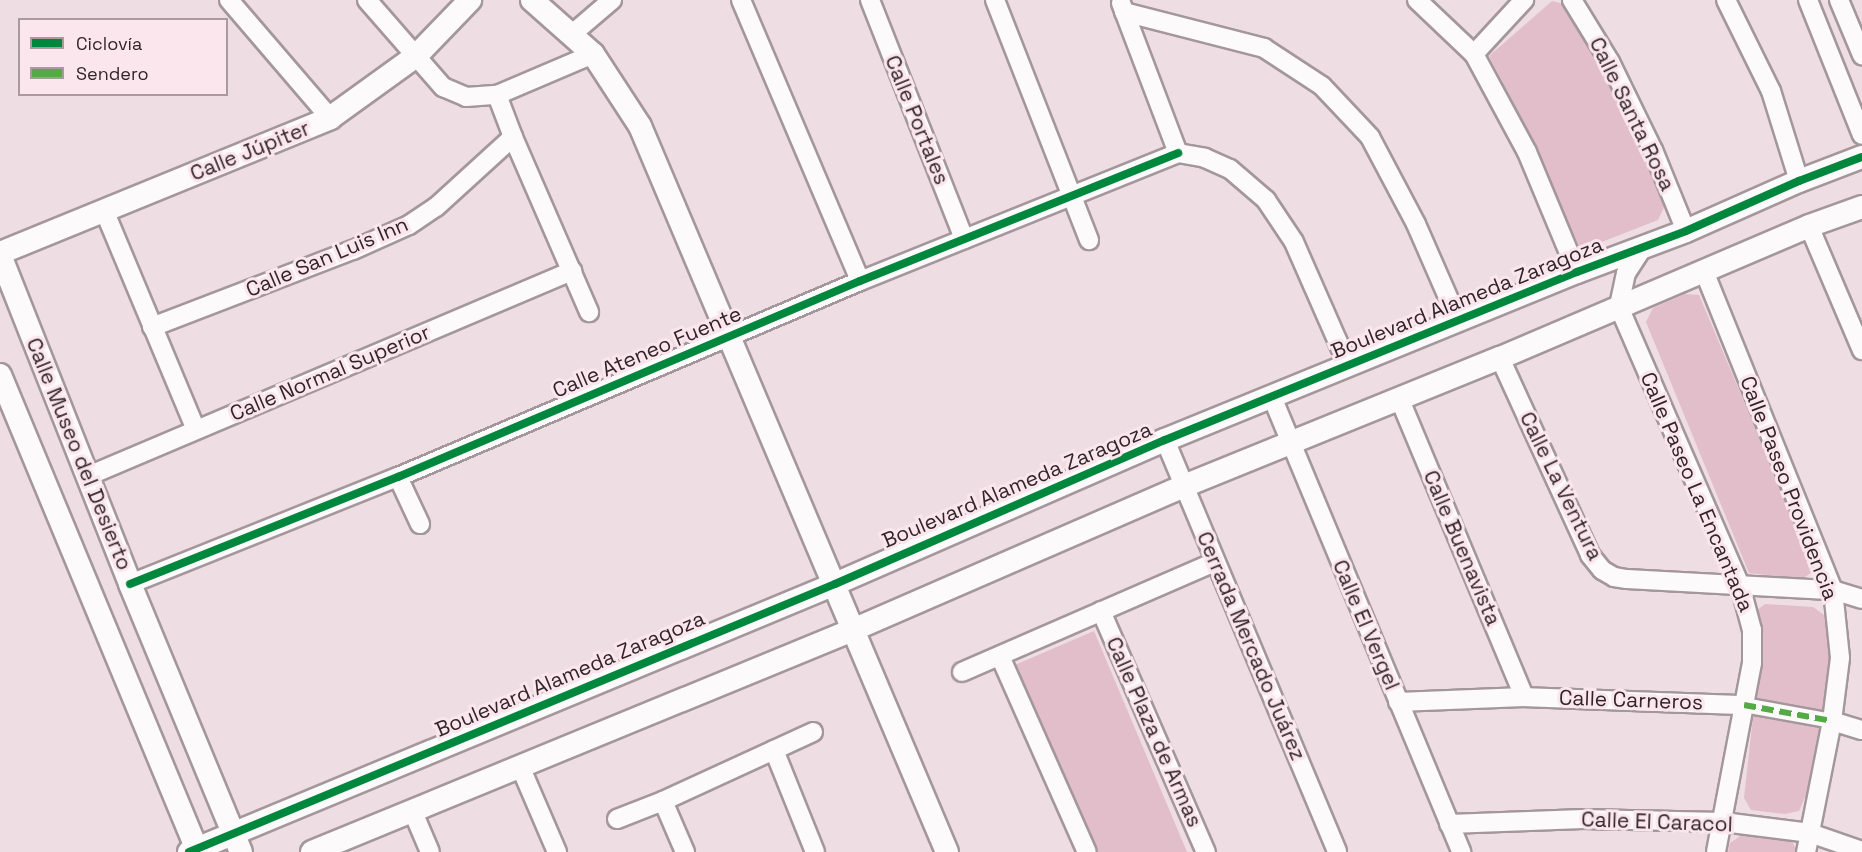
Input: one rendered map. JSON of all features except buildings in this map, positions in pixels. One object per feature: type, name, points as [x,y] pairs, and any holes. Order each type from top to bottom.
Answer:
[{"type":"street","points":[[229,0],[330,118]]},
{"type":"street","points":[[367,0],[442,87],[466,97],[497,95],[593,54]]},
{"type":"street","name":"Calle Júpiter","points":[[0,254],[330,118],[416,56],[470,0]]},
{"type":"street","points":[[532,0],[593,54],[640,126],[855,629],[947,852]]},
{"type":"street","points":[[571,35],[612,0]]},
{"type":"street","points":[[741,0],[860,281]]},
{"type":"street","name":"Calle Portales","points":[[870,0],[964,239]]},
{"type":"street","points":[[995,0],[1089,240]]},
{"type":"street","points":[[1417,0],[1474,54],[1527,152],[1577,272]]},
{"type":"street","points":[[1474,54],[1524,0]]},
{"type":"street","name":"Calle Santa Rosa","points":[[1572,0],[1610,62],[1653,150],[1686,231]]},
{"type":"street","points":[[1726,0],[1771,92],[1799,181]]},
{"type":"street","points":[[1808,0],[1862,135]]},
{"type":"street","points":[[1839,0],[1856,22],[1862,55]]},
{"type":"street","points":[[1122,6],[1178,153],[1205,158],[1230,169],[1266,200],[1294,242],[1348,365]]},
{"type":"street","points":[[1122,6],[1264,48],[1322,86],[1370,137],[1416,224],[1458,320]]},
{"type":"street","points":[[497,95],[589,312]]},
{"type":"street","name":"Calle San Luis Inn","points":[[152,327],[353,250],[409,225],[436,207],[513,137]]},
{"type":"street","name":"Calle Ateneo Fuente","points":[[130,584],[398,477],[860,281],[1178,153]]},
{"type":"street","name":"Boulevard Alameda Zaragoza","points":[[195,851],[237,843],[1165,440],[1577,272],[1686,231],[1799,181],[1862,157]]},
{"type":"street","points":[[312,852],[855,629],[1184,486],[1400,400],[1809,226],[1862,207]]},
{"type":"street","points":[[104,210],[196,430]]},
{"type":"street","points":[[1809,226],[1862,350]]},
{"type":"street","points":[[1619,307],[1626,273],[1643,247]]},
{"type":"street","name":"Calle Museo del Desierto","points":[[0,254],[130,584],[237,843]]},
{"type":"street","name":"Calle Normal Superior","points":[[88,476],[572,271]]},
{"type":"street","name":"Calle Paseo Providencia","points":[[1704,271],[1833,590],[1840,643],[1832,721],[1806,852]]},
{"type":"street","name":"Calle Paseo La Encantada","points":[[1619,307],[1740,585],[1749,612],[1754,647],[1716,852]]},
{"type":"street","name":"Calle La Ventura","points":[[1500,358],[1590,555],[1602,570],[1614,577],[1627,579],[1833,590],[1862,599]]},
{"type":"street","name":"Calle Museo del Desierto","points":[[0,375],[195,851]]},
{"type":"street","name":"Calle El Vergel","points":[[1272,397],[1461,852]]},
{"type":"street","name":"Calle Buenavista","points":[[1400,400],[1524,697]]},
{"type":"street","name":"Cerrada Mercado Juárez","points":[[1165,440],[1337,852]]},
{"type":"street","points":[[398,477],[420,524]]},
{"type":"street","points":[[962,672],[1215,562]]},
{"type":"street","name":"Calle Plaza de Armas","points":[[1101,611],[1206,852]]},
{"type":"street","points":[[1000,656],[1087,852]]},
{"type":"street","name":"Calle Carneros","points":[[1398,702],[1524,697],[1744,705],[1832,721],[1862,730]]},
{"type":"street","points":[[617,819],[663,801],[813,732]]},
{"type":"street","points":[[774,750],[815,852]]},
{"type":"street","points":[[520,766],[557,852]]},
{"type":"street","points":[[663,801],[685,852]]},
{"type":"street","points":[[413,812],[429,852]]},
{"type":"street","name":"Calle El Caracol","points":[[1449,824],[1583,819],[1723,822],[1810,833],[1862,851]]},
{"type":"shaded area","points":[[1552,1],[1567,5],[1583,23],[1665,205],[1658,220],[1581,250],[1517,110],[1489,56]]},
{"type":"shaded area","points":[[1685,294],[1699,295],[1815,570],[1802,579],[1749,573],[1646,322],[1653,308]]},
{"type":"shaded area","points":[[1765,604],[1813,607],[1824,615],[1832,649],[1813,779],[1799,811],[1785,814],[1751,810],[1744,798],[1759,663],[1756,611]]},
{"type":"shaded area","points":[[1094,631],[1187,852],[1094,852],[1015,665]]},
{"type":"shaded area","points":[[1742,835],[1792,841],[1797,852],[1728,852],[1730,843]]},
{"type":"marked path","points":[[1744,705],[1832,721]]},
{"type":"cycle path","points":[[130,584],[398,477],[860,281],[1178,153]]},
{"type":"cycle path","points":[[189,852],[835,584],[1165,440],[1577,272],[1686,231],[1799,181],[1862,157]]}]
